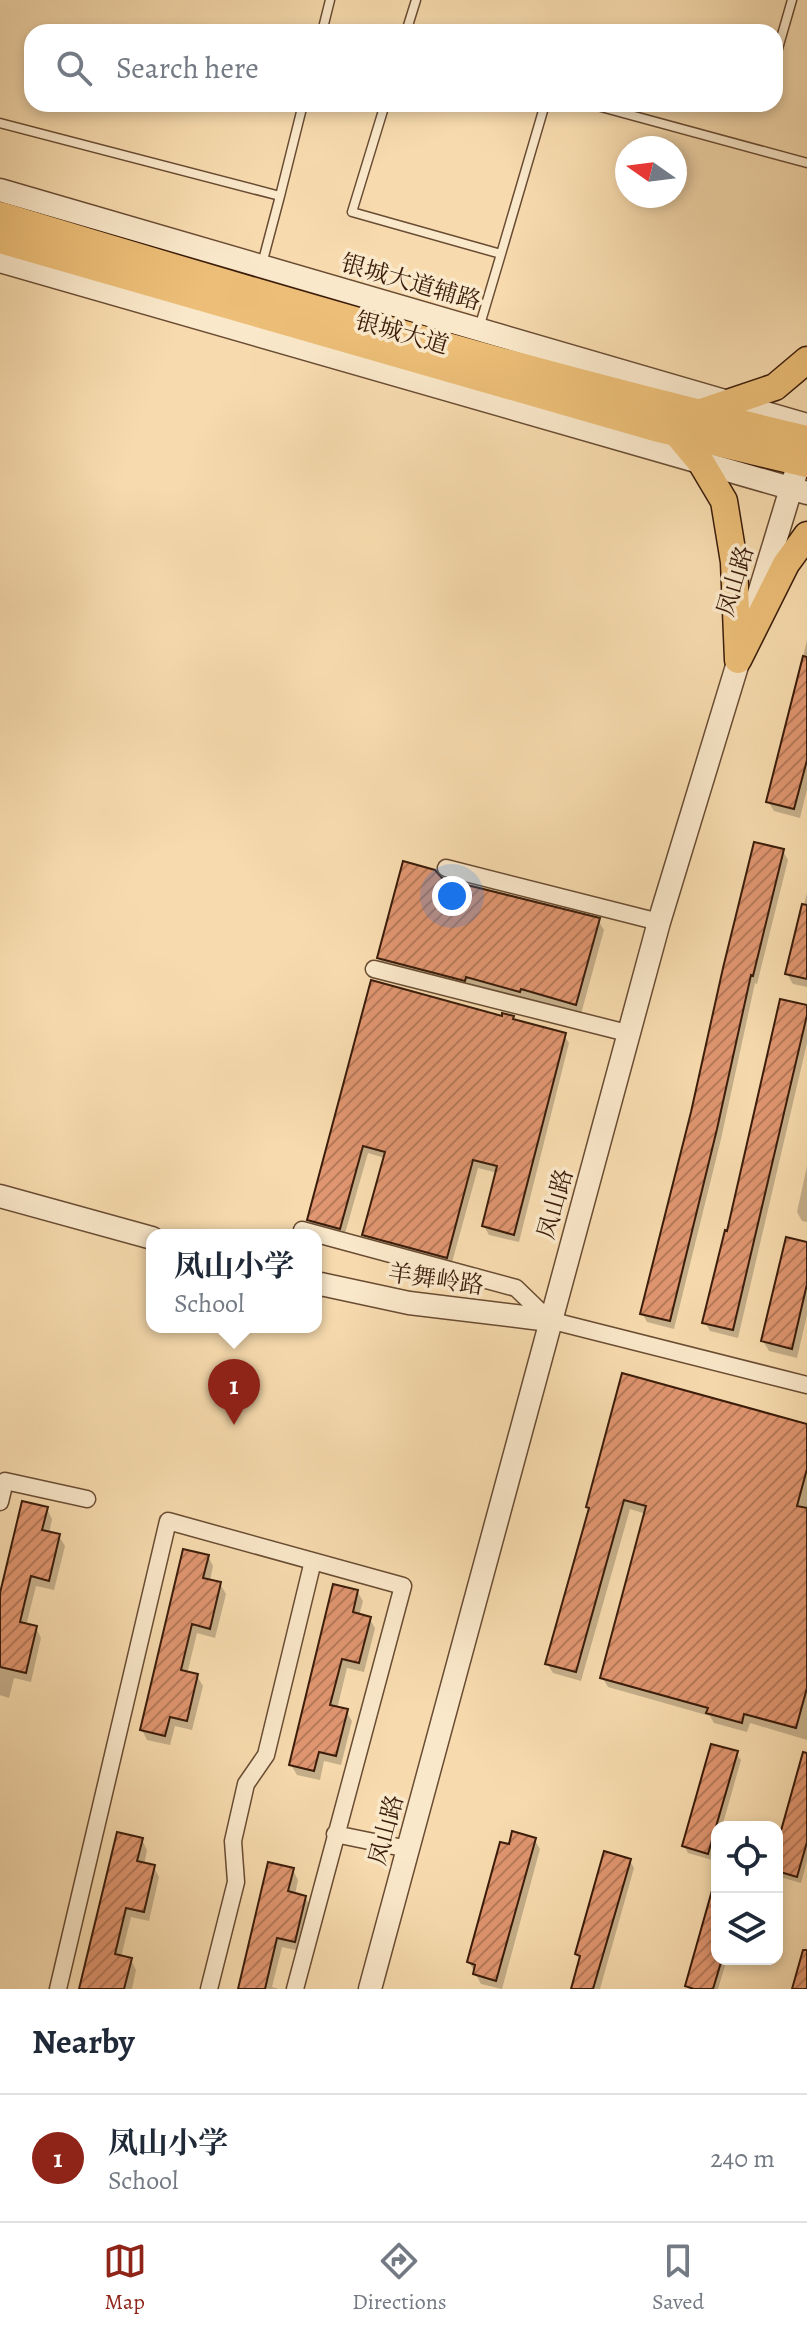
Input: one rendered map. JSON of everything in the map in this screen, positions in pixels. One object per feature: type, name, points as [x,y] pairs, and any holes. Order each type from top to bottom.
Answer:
[{"type":"main road","name":"银城大道","points":[[0,215],[255,292],[697,413],[805,448]]},
{"type":"main road","name":"银城大道","points":[[0,240],[676,433],[805,448]]},
{"type":"main road","points":[[697,413],[775,387],[807,360]]},
{"type":"main road","points":[[676,433],[702,464],[724,501],[734,562],[738,660]]},
{"type":"main road","points":[[738,660],[786,564],[807,535]]},
{"type":"street","name":"银城大道辅路","points":[[0,190],[807,425]]},
{"type":"street","points":[[0,261],[798,491]]},
{"type":"street","name":"凤山路","points":[[370,1989],[659,922],[738,660],[798,491],[805,448]]},
{"type":"street","points":[[446,868],[659,922]]},
{"type":"street","points":[[374,969],[631,1034]]},
{"type":"street","points":[[0,1196],[146,1236]]},
{"type":"street","points":[[322,1235],[516,1288],[549,1320],[807,1385]]},
{"type":"street","name":"羊舞岭路","points":[[322,1284],[409,1303],[549,1320]]},
{"type":"street","points":[[0,1502],[3,1480],[87,1499]]},
{"type":"street","points":[[58,1989],[168,1521],[403,1586],[295,1989]]},
{"type":"street","points":[[209,1989],[236,1882],[233,1841],[246,1784],[266,1755],[313,1561]]},
{"type":"street","points":[[335,1834],[408,1849]]},
{"type":"lane","points":[[324,24],[330,0]]},
{"type":"lane","points":[[408,24],[416,0]]},
{"type":"lane","points":[[783,31],[792,0]]},
{"type":"lane","points":[[255,292],[301,112]]},
{"type":"lane","points":[[383,112],[352,212],[501,254]]},
{"type":"lane","points":[[472,352],[543,112]]},
{"type":"lane","points":[[619,112],[807,163]]},
{"type":"lane","points":[[0,123],[280,196]]},
{"type":"building","points":[[803,656],[807,657],[807,760],[794,809],[766,802]]},
{"type":"building","points":[[754,842],[784,849],[751,975],[670,1321],[640,1314]]},
{"type":"building","points":[[403,861],[435,870],[443,879],[600,918],[576,1005],[521,989],[520,992],[466,977],[465,981],[377,958]]},
{"type":"building","points":[[802,904],[807,905],[807,979],[785,974]]},
{"type":"building","points":[[371,980],[502,1016],[502,1013],[514,1016],[513,1019],[566,1033],[514,1235],[482,1226],[497,1166],[473,1160],[447,1258],[362,1235],[385,1152],[363,1146],[340,1229],[307,1220]]},
{"type":"building","points":[[780,999],[807,1005],[807,1015],[733,1330],[702,1323],[727,1231]]},
{"type":"building","points":[[786,1237],[807,1242],[807,1284],[792,1349],[761,1341]]},
{"type":"building","points":[[622,1373],[807,1424],[807,1469],[797,1506],[807,1508],[807,1688],[796,1728],[744,1714],[742,1723],[706,1713],[708,1708],[600,1678],[646,1506],[624,1500],[576,1672],[545,1664],[589,1508],[586,1507]]},
{"type":"building","points":[[22,1501],[48,1507],[42,1530],[60,1534],[49,1581],[31,1576],[20,1622],[37,1626],[26,1673],[0,1667],[0,1593]]},
{"type":"building","points":[[183,1549],[209,1555],[203,1578],[221,1582],[210,1629],[192,1624],[181,1670],[198,1674],[187,1721],[170,1717],[165,1736],[140,1730]]},
{"type":"building","points":[[333,1584],[358,1590],[353,1612],[371,1617],[359,1663],[342,1659],[330,1705],[348,1709],[336,1756],[319,1752],[314,1771],[289,1765]]},
{"type":"building","points":[[711,1744],[738,1751],[718,1821],[711,1821],[708,1854],[682,1846]]},
{"type":"building","points":[[803,1752],[807,1753],[807,1842],[797,1877],[783,1873],[783,1824]]},
{"type":"building","points":[[512,1831],[536,1838],[496,1981],[473,1974],[475,1965],[467,1962],[500,1842],[509,1844]]},
{"type":"building","points":[[117,1832],[143,1838],[137,1861],[155,1865],[144,1912],[126,1908],[115,1954],[132,1958],[124,1989],[79,1989]]},
{"type":"building","points":[[604,1851],[631,1859],[593,1989],[571,1989],[580,1956],[575,1954]]},
{"type":"building","points":[[268,1862],[294,1868],[288,1891],[306,1896],[295,1942],[277,1938],[265,1989],[238,1989]]},
{"type":"building","points":[[711,1894],[711,1965],[720,1965],[713,1989],[685,1986]]},
{"type":"building","points":[[803,1950],[807,1950],[807,1989],[792,1989]]},
{"type":"place","name":"凤山小学","points":[[234,1425]]}]
